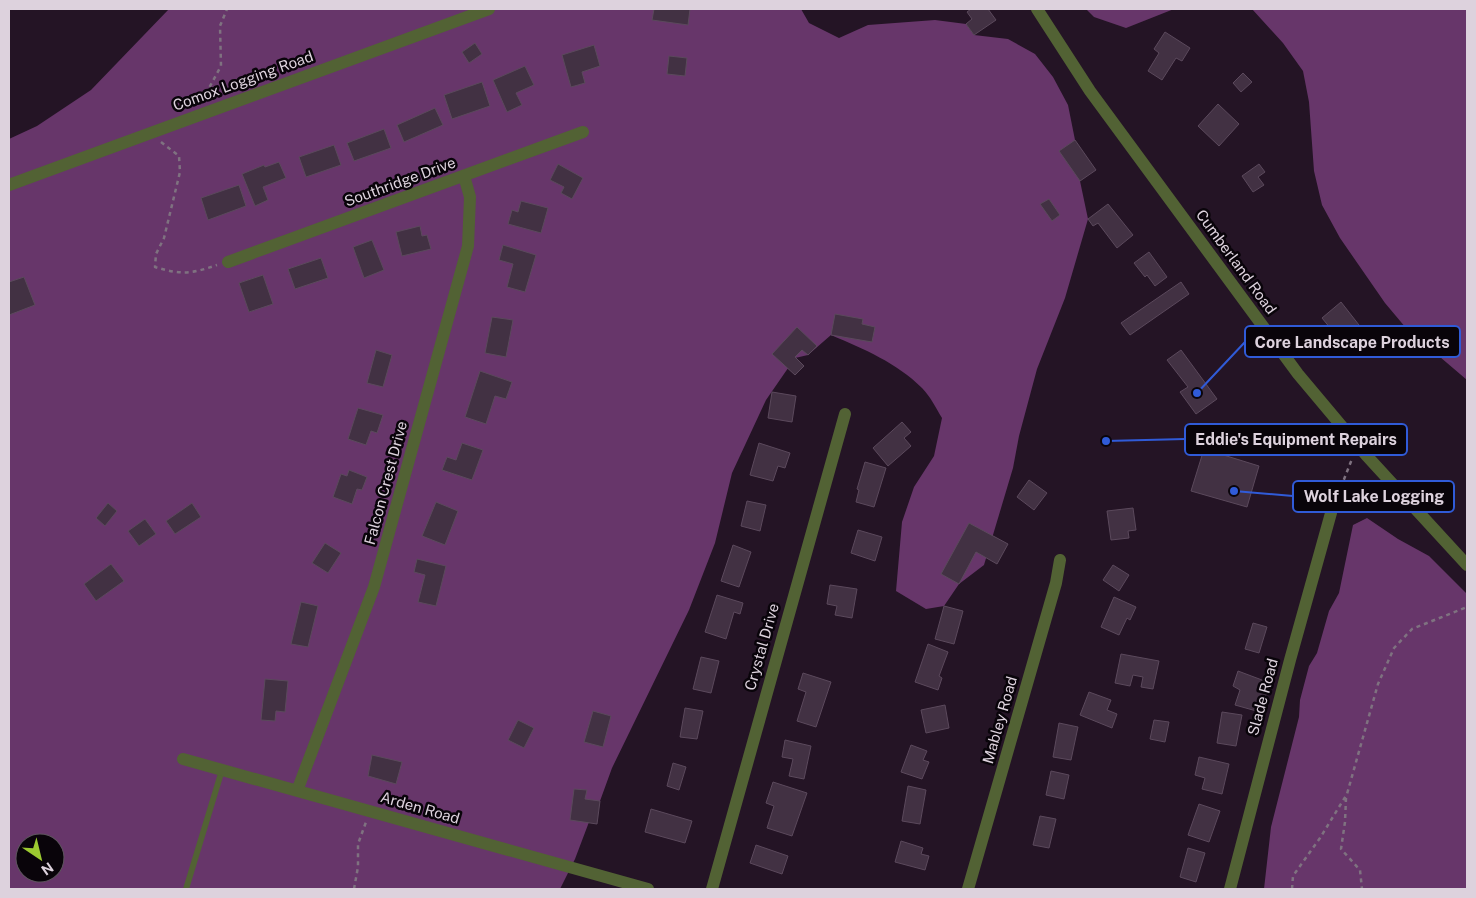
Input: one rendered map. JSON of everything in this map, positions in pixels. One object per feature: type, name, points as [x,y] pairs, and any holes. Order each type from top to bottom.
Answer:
[{"type":"street","name":"Comox Logging Road","points":[[9,185],[489,9]]},
{"type":"street","name":"Cumberland Road","points":[[1037,9],[1108,114],[1298,374],[1357,445],[1467,565]]},
{"type":"street","name":"Southridge Drive","points":[[228,262],[583,132]]},
{"type":"street","name":"Falcon Crest Drive","points":[[297,791],[374,587],[468,246],[470,197],[464,176]]},
{"type":"street","name":"Crystal Drive","points":[[712,889],[845,414]]},
{"type":"street","name":"Slade Road","points":[[1230,889],[1331,513]]},
{"type":"street","name":"Mabley Road","points":[[968,889],[1056,583],[1060,560]]},
{"type":"street","name":"Arden Road","points":[[183,759],[648,889]]},
{"type":"lane","points":[[186,889],[222,770]]},
{"type":"path","points":[[192,117],[204,99],[221,66],[220,26],[227,9]]},
{"type":"path","points":[[150,133],[179,156],[180,172],[164,238],[156,254],[154,267],[170,272],[193,273],[228,262]]},
{"type":"path","points":[[1331,513],[1357,445]]},
{"type":"path","points":[[1362,889],[1360,870],[1341,849],[1346,797],[1378,684],[1394,648],[1412,629],[1467,607]]},
{"type":"path","points":[[1292,889],[1293,876],[1346,797]]},
{"type":"path","points":[[354,889],[358,867],[358,844],[369,811]]},
{"type":"shaded area","points":[[169,9],[801,9],[809,23],[839,38],[868,25],[935,20],[966,24],[974,35],[1008,39],[1035,54],[1053,77],[1068,105],[1088,219],[1065,298],[1037,369],[1019,436],[1013,468],[984,565],[959,584],[944,606],[926,609],[896,591],[902,522],[914,487],[934,456],[942,418],[933,402],[925,391],[902,371],[868,351],[831,335],[808,355],[795,358],[766,400],[732,473],[715,543],[689,610],[612,768],[600,801],[560,889],[9,889],[9,139],[37,126],[91,90]]},
{"type":"shaded area","points":[[1086,9],[1174,9],[1126,28],[1094,17]]},
{"type":"shaded area","points":[[1252,9],[1467,9],[1467,380],[1406,328],[1385,303],[1340,238],[1322,205],[1314,171],[1309,102],[1303,71],[1283,43]]},
{"type":"shaded area","points":[[1367,518],[1398,539],[1429,556],[1467,594],[1467,889],[1264,889],[1271,827],[1299,717],[1300,700],[1309,666],[1317,653],[1329,611],[1339,593],[1353,525]]},
{"type":"building","points":[[654,9],[690,9],[688,25],[652,20]]},
{"type":"building","points":[[971,9],[988,9],[996,20],[974,35],[966,24],[972,19],[967,12]]},
{"type":"building","points":[[1165,32],[1190,48],[1182,61],[1176,58],[1162,80],[1148,71],[1159,53],[1154,49]]},
{"type":"building","points":[[475,43],[482,54],[469,63],[462,52]]},
{"type":"building","points":[[594,45],[600,66],[582,72],[585,83],[571,87],[562,55]]},
{"type":"building","points":[[669,56],[687,58],[685,76],[667,74]]},
{"type":"building","points":[[525,66],[534,85],[516,93],[522,105],[507,112],[493,80]]},
{"type":"building","points":[[1243,73],[1252,82],[1241,92],[1233,83]]},
{"type":"building","points":[[482,82],[490,106],[452,119],[444,95]]},
{"type":"building","points":[[1218,104],[1239,124],[1219,146],[1198,126]]},
{"type":"building","points":[[435,108],[443,125],[404,142],[397,125]]},
{"type":"building","points":[[384,129],[391,148],[354,161],[347,143]]},
{"type":"building","points":[[1075,140],[1096,170],[1080,181],[1059,151]]},
{"type":"building","points":[[334,145],[341,165],[306,177],[299,157]]},
{"type":"building","points":[[279,162],[286,178],[263,187],[268,200],[255,206],[242,174],[264,165],[265,167]]},
{"type":"building","points":[[558,164],[583,178],[572,199],[561,193],[564,187],[550,180]]},
{"type":"building","points":[[1259,164],[1265,172],[1258,177],[1264,185],[1253,192],[1242,176]]},
{"type":"building","points":[[239,185],[246,206],[208,220],[201,198]]},
{"type":"building","points":[[1049,199],[1060,215],[1052,221],[1040,204]]},
{"type":"building","points":[[521,201],[548,208],[541,233],[508,224],[512,210],[518,212]]},
{"type":"building","points":[[1108,204],[1133,235],[1117,248],[1098,223],[1093,226],[1088,219]]},
{"type":"building","points":[[420,226],[422,236],[427,235],[431,249],[402,256],[396,232]]},
{"type":"building","points":[[372,240],[384,270],[364,278],[353,247]]},
{"type":"building","points":[[503,245],[536,255],[525,292],[507,287],[513,264],[499,260]]},
{"type":"building","points":[[1149,252],[1167,277],[1155,286],[1147,275],[1145,277],[1134,263]]},
{"type":"building","points":[[321,258],[328,278],[295,289],[288,269]]},
{"type":"building","points":[[263,275],[273,304],[249,312],[239,283]]},
{"type":"building","points":[[24,277],[35,305],[9,315],[9,282]]},
{"type":"building","points":[[1181,282],[1189,294],[1130,335],[1121,323]]},
{"type":"building","points":[[1341,302],[1359,325],[1340,340],[1322,318]]},
{"type":"building","points":[[835,314],[863,319],[862,324],[875,327],[872,342],[831,335]]},
{"type":"building","points":[[492,317],[513,320],[506,357],[485,353]]},
{"type":"building","points":[[1438,324],[1448,340],[1437,347],[1428,331]]},
{"type":"building","points":[[797,327],[817,346],[808,355],[802,350],[795,357],[804,366],[795,375],[772,354]]},
{"type":"building","points":[[376,350],[392,355],[383,387],[367,383]]},
{"type":"building","points":[[1181,350],[1217,399],[1196,414],[1180,392],[1188,387],[1167,360]]},
{"type":"building","points":[[480,371],[512,382],[506,399],[495,396],[486,424],[465,417]]},
{"type":"building","points":[[772,392],[796,396],[792,422],[768,418]]},
{"type":"building","points":[[358,408],[383,415],[377,433],[371,431],[366,445],[348,439]]},
{"type":"building","points":[[902,422],[911,432],[904,438],[911,446],[888,466],[873,448]]},
{"type":"building","points":[[462,443],[483,450],[472,480],[442,470],[447,457],[456,460]]},
{"type":"building","points":[[759,443],[790,453],[785,468],[778,466],[773,481],[750,475]]},
{"type":"building","points":[[1204,449],[1259,466],[1247,507],[1191,491]]},
{"type":"building","points":[[865,462],[886,468],[874,507],[856,502],[859,490],[857,489]]},
{"type":"building","points":[[349,470],[367,477],[362,490],[357,489],[352,504],[333,497],[341,474],[347,476]]},
{"type":"building","points":[[1029,480],[1047,493],[1034,510],[1017,497]]},
{"type":"building","points":[[747,501],[766,505],[760,531],[741,526]]},
{"type":"building","points":[[436,502],[458,511],[445,545],[422,536]]},
{"type":"building","points":[[108,503],[117,511],[105,526],[96,518]]},
{"type":"building","points":[[192,503],[201,517],[175,534],[166,521]]},
{"type":"building","points":[[1133,508],[1136,530],[1128,531],[1129,538],[1111,540],[1107,511]]},
{"type":"building","points":[[145,519],[156,534],[139,546],[128,531]]},
{"type":"building","points":[[969,523],[1008,544],[997,564],[976,552],[959,584],[941,574]]},
{"type":"building","points":[[858,530],[882,537],[875,561],[851,553]]},
{"type":"building","points":[[325,543],[341,553],[328,573],[312,563]]},
{"type":"building","points":[[733,545],[751,552],[739,587],[721,581]]},
{"type":"building","points":[[417,559],[446,566],[436,606],[418,602],[425,575],[414,572]]},
{"type":"building","points":[[111,564],[124,581],[96,601],[84,584]]},
{"type":"building","points":[[1113,565],[1129,575],[1119,591],[1103,580]]},
{"type":"building","points":[[830,585],[857,589],[852,618],[835,615],[837,606],[827,604]]},
{"type":"building","points":[[717,595],[743,603],[740,614],[734,612],[726,639],[705,632]]},
{"type":"building","points":[[1114,597],[1136,607],[1130,620],[1127,618],[1119,635],[1101,627]]},
{"type":"building","points":[[301,602],[318,606],[308,647],[291,644]]},
{"type":"building","points":[[944,606],[963,611],[954,644],[935,639]]},
{"type":"building","points":[[1253,623],[1267,627],[1259,653],[1245,649]]},
{"type":"building","points":[[928,644],[948,652],[939,676],[942,678],[938,690],[915,682]]},
{"type":"building","points":[[1121,654],[1159,661],[1153,689],[1141,687],[1143,677],[1133,675],[1130,686],[1115,683]]},
{"type":"building","points":[[701,657],[719,661],[711,693],[693,689]]},
{"type":"building","points":[[1238,671],[1270,683],[1260,712],[1235,705],[1240,690],[1233,686]]},
{"type":"building","points":[[803,673],[831,682],[816,727],[797,721],[806,692],[798,689]]},
{"type":"building","points":[[265,679],[288,681],[285,712],[276,711],[275,721],[261,720]]},
{"type":"building","points":[[1089,692],[1111,700],[1107,710],[1117,714],[1112,728],[1080,715]]},
{"type":"building","points":[[945,705],[949,728],[926,733],[921,710]]},
{"type":"building","points":[[685,708],[703,711],[697,739],[680,737]]},
{"type":"building","points":[[593,711],[611,716],[603,747],[584,742]]},
{"type":"building","points":[[1222,712],[1242,715],[1236,746],[1217,743]]},
{"type":"building","points":[[518,720],[534,728],[524,748],[508,740]]},
{"type":"building","points":[[1154,720],[1169,722],[1165,742],[1150,739]]},
{"type":"building","points":[[1059,723],[1078,727],[1071,760],[1053,757]]},
{"type":"building","points":[[785,740],[811,746],[804,779],[789,776],[793,759],[782,757]]},
{"type":"building","points":[[911,745],[927,751],[923,760],[929,762],[922,779],[901,772]]},
{"type":"building","points":[[372,755],[402,762],[396,784],[368,776]]},
{"type":"building","points":[[1199,757],[1229,764],[1222,794],[1202,789],[1205,778],[1195,775]]},
{"type":"building","points":[[673,763],[686,767],[679,790],[667,786]]},
{"type":"building","points":[[1051,771],[1069,775],[1064,799],[1046,795]]},
{"type":"building","points":[[773,782],[807,793],[792,836],[767,828],[774,806],[766,803]]},
{"type":"building","points":[[908,786],[926,790],[920,824],[902,821]]},
{"type":"building","points":[[574,789],[587,790],[585,799],[600,801],[597,824],[570,820]]},
{"type":"building","points":[[1199,804],[1220,811],[1209,842],[1188,835]]},
{"type":"building","points":[[651,809],[692,821],[685,843],[645,832]]},
{"type":"building","points":[[1040,816],[1056,819],[1049,848],[1033,845]]},
{"type":"building","points":[[901,841],[923,848],[921,854],[929,856],[925,870],[895,862]]},
{"type":"building","points":[[756,845],[788,856],[782,874],[750,863]]},
{"type":"building","points":[[1188,848],[1205,853],[1196,882],[1180,877]]},
{"type":"place","name":"Core Landscape Products","points":[[1197,393]]},
{"type":"place","name":"Eddie's Equipment Repairs","points":[[1106,441]]},
{"type":"place","name":"Wolf Lake Logging","points":[[1234,491]]}]
